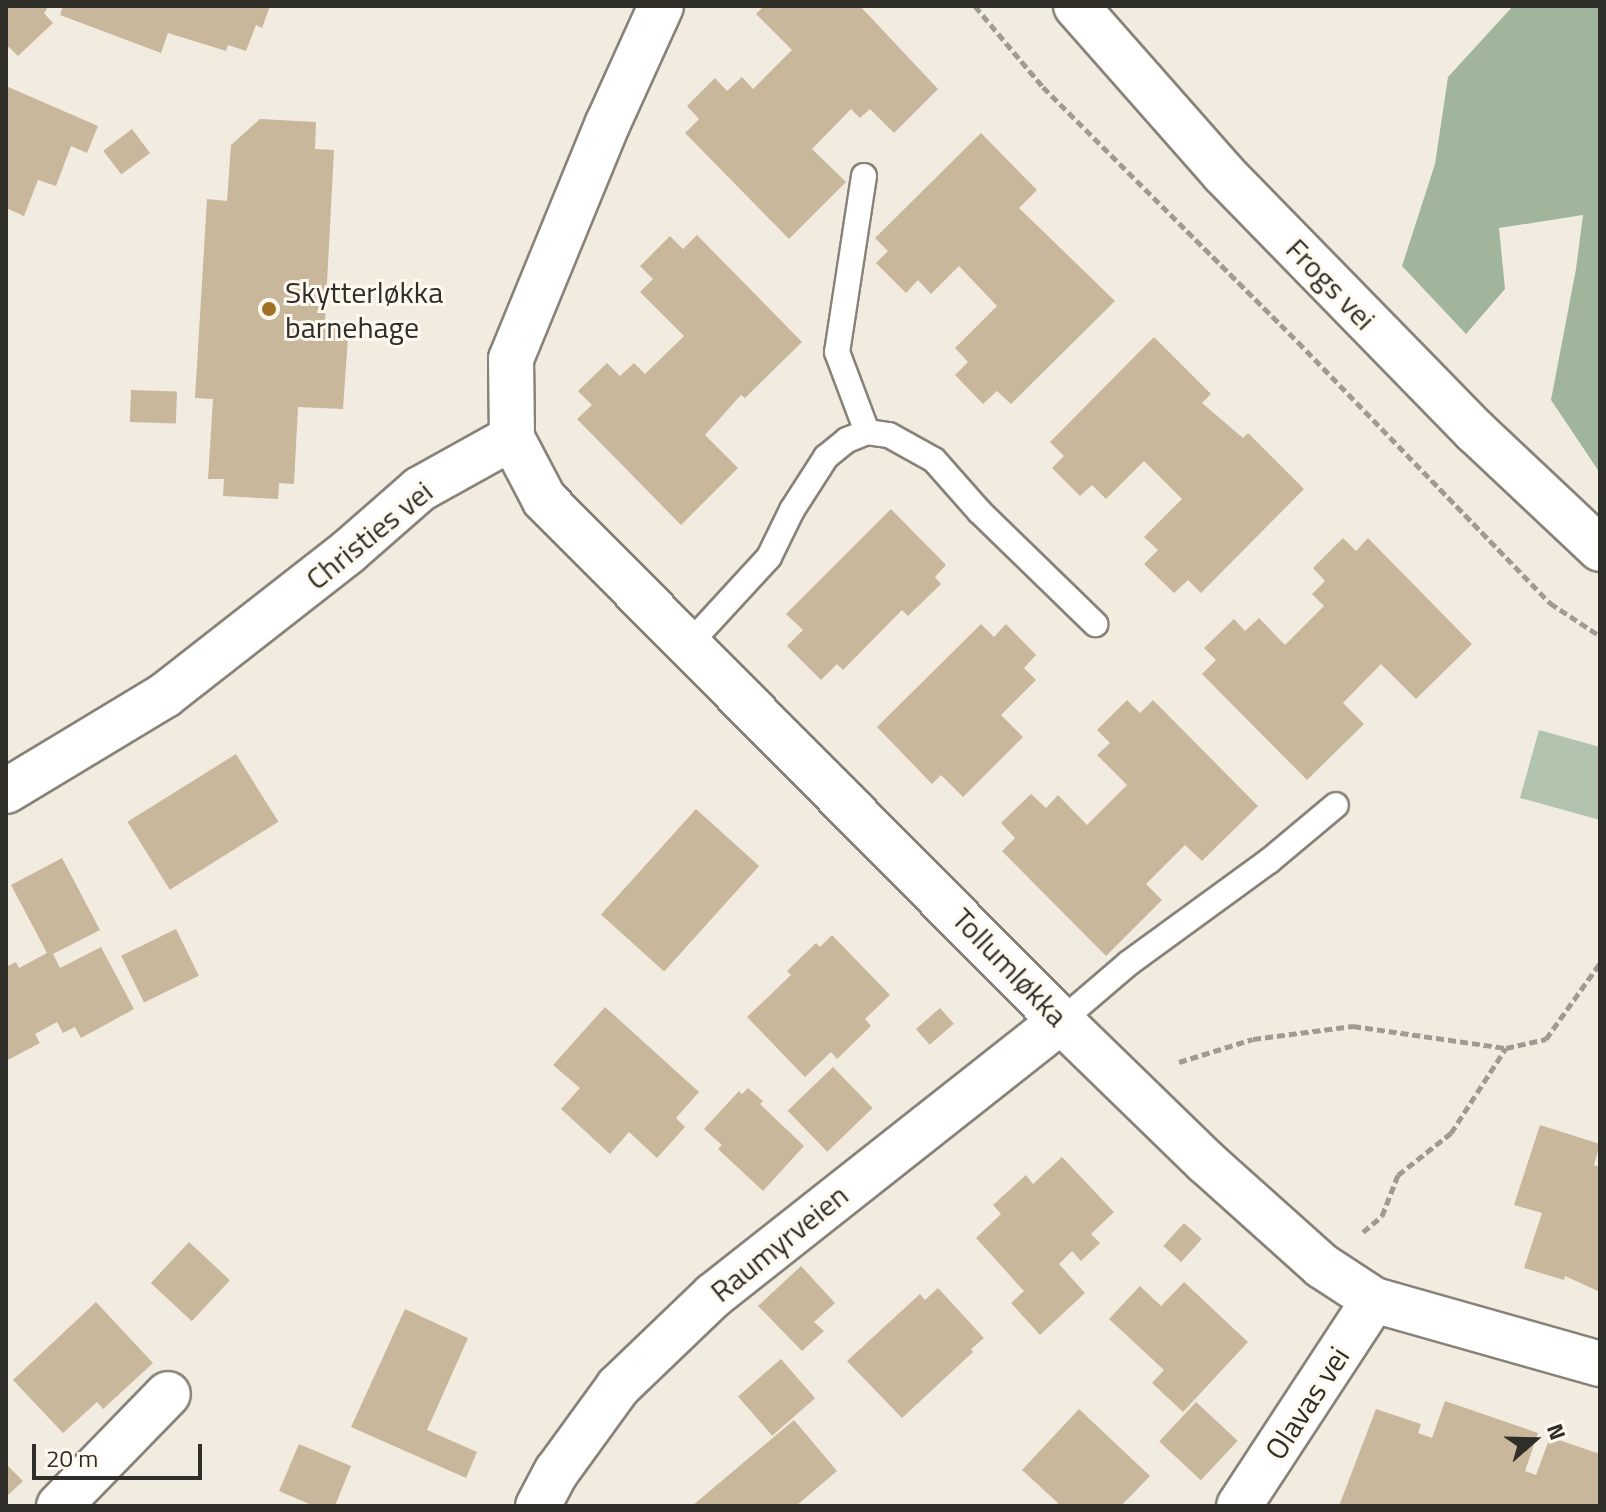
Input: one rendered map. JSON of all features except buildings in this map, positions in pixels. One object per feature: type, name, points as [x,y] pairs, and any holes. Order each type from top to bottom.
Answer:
[{"type":"street","points":[[512,438],[511,359],[608,123],[661,6]]},
{"type":"street","name":"Frogs vei","points":[[1076,6],[1223,173],[1475,431],[1600,549]]},
{"type":"street","name":"Tollumløkka","points":[[512,438],[544,499],[690,643],[1061,1021],[1322,1266],[1374,1300],[1600,1364]]},
{"type":"street","name":"Christies vei","points":[[6,791],[165,695],[348,552],[420,489],[512,438]]},
{"type":"street","name":"Raumyrveien","points":[[538,1506],[557,1471],[618,1387],[714,1295],[1061,1021]]},
{"type":"street","name":"Olavas vei","points":[[1239,1506],[1374,1300]]},
{"type":"street","points":[[59,1506],[168,1394]]},
{"type":"lane","points":[[864,176],[837,352],[867,432]]},
{"type":"lane","points":[[690,643],[769,557],[792,510],[826,457],[847,440],[867,432],[889,435],[934,460],[980,512],[1095,624]]},
{"type":"lane","points":[[1061,1021],[1129,963],[1269,861],[1336,805]]},
{"type":"path","points":[[975,6],[1043,87],[1298,342],[1550,603],[1600,636]]},
{"type":"path","points":[[1120,1079],[1253,1039],[1353,1026],[1506,1048],[1546,1039],[1600,963]]},
{"type":"path","points":[[1322,1266],[1382,1216],[1398,1175],[1451,1133],[1506,1048]]},
{"type":"green space","points":[[1513,6],[1600,6],[1600,473],[1551,400],[1583,215],[1499,228],[1505,289],[1466,334],[1402,266],[1435,164],[1448,77]]},
{"type":"green space","points":[[1539,730],[1600,747],[1600,820],[1520,798]]},
{"type":"place","name":"Skytterløkka barnehage","points":[[269,309]]}]
